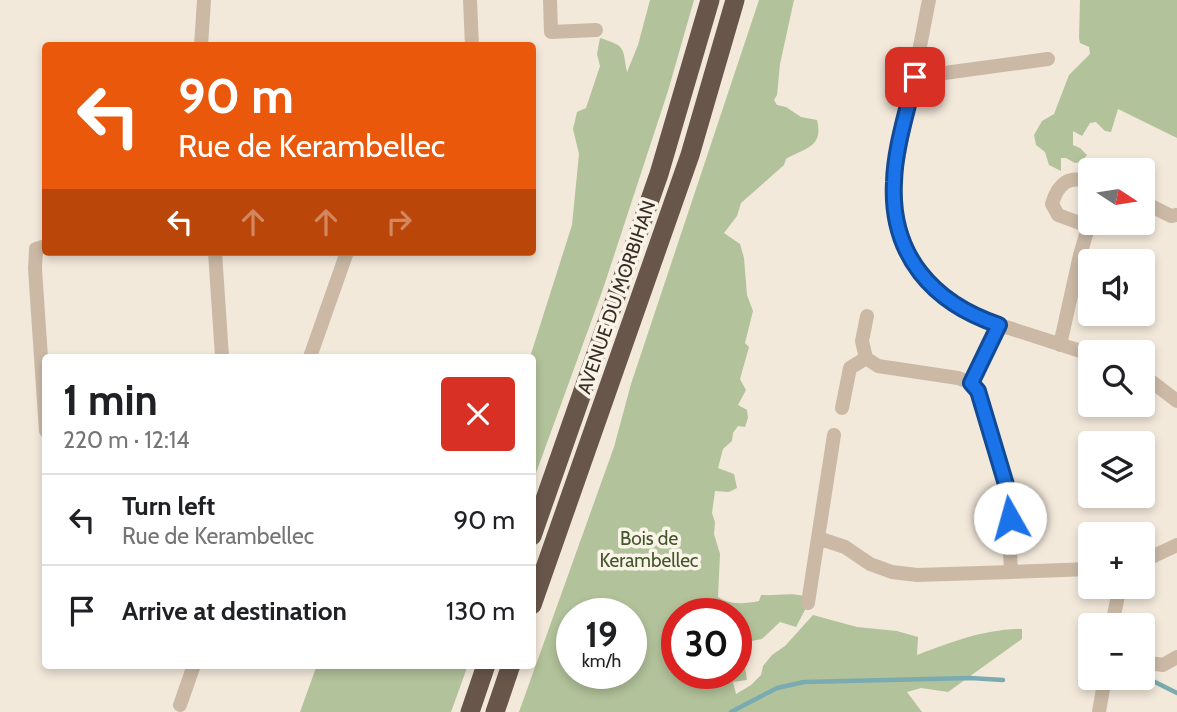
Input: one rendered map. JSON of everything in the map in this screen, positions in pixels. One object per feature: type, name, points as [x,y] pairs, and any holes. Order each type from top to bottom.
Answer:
[{"type":"highway","name":"AVENUE DU MORBIHAN","points":[[536,525],[659,174],[710,0]]},
{"type":"highway","name":"AVENUE DU MORBIHAN","points":[[536,595],[690,155],[735,0]]},
{"type":"highway","points":[[470,712],[485,669]]},
{"type":"highway","points":[[495,712],[510,669]]},
{"type":"street","points":[[201,42],[204,0]]},
{"type":"street","points":[[470,0],[472,42]]},
{"type":"street","points":[[550,0],[551,32],[596,30]]},
{"type":"street","points":[[929,0],[894,180],[895,216],[901,235],[919,270],[944,298],[968,314],[1078,351]]},
{"type":"street","points":[[915,77],[1048,59]]},
{"type":"street","points":[[1078,179],[1065,181],[1059,186],[1052,204],[1058,215],[1078,220]]},
{"type":"street","points":[[1155,208],[1171,216],[1177,215]]},
{"type":"street","points":[[1059,345],[1086,235]]},
{"type":"street","points":[[42,247],[36,249],[42,366]]},
{"type":"street","points":[[215,256],[222,354]]},
{"type":"street","points":[[311,354],[346,256]]},
{"type":"street","points":[[867,316],[862,341],[866,358],[878,366],[958,378],[971,383],[978,391],[1007,488],[1012,572]]},
{"type":"street","points":[[971,383],[999,325]]},
{"type":"street","points":[[842,408],[850,368],[866,358]]},
{"type":"street","points":[[1155,384],[1177,401]]},
{"type":"street","points":[[808,603],[834,435]]},
{"type":"street","points":[[818,538],[845,547],[870,564],[892,572],[917,575],[1078,569]]},
{"type":"street","points":[[1155,555],[1177,545]]},
{"type":"street","points":[[1155,664],[1163,665],[1177,657]]},
{"type":"street","points":[[180,705],[193,669]]},
{"type":"street","points":[[1099,712],[1103,690]]},
{"type":"green space","points":[[650,0],[694,0],[668,91],[603,289],[536,473],[536,354],[531,354],[572,225],[579,154],[573,129],[577,112],[586,108],[600,66],[597,54],[600,38],[622,49],[627,72],[638,45]]},
{"type":"green space","name":"Bois de Kerambellec","points":[[759,0],[794,0],[774,100],[777,105],[786,107],[801,117],[817,120],[818,136],[811,146],[786,159],[784,165],[741,203],[737,216],[724,233],[740,244],[747,295],[753,311],[745,343],[749,347],[740,379],[746,390],[738,405],[747,410],[748,418],[745,427],[738,426],[732,441],[723,449],[718,468],[734,474],[737,488],[729,492],[715,491],[712,513],[720,554],[718,597],[720,598],[661,598],[661,689],[735,689],[736,694],[744,689],[752,689],[752,684],[761,675],[763,666],[772,655],[785,646],[813,615],[857,627],[897,631],[918,637],[917,655],[994,631],[1022,629],[1022,639],[948,692],[921,688],[907,692],[922,712],[519,712],[556,609],[556,689],[647,689],[647,598],[560,598],[614,447],[631,384]]},
{"type":"green space","points":[[1080,0],[1177,0],[1177,138],[1118,109],[1111,132],[1105,131],[1096,122],[1090,123],[1082,136],[1073,131],[1073,145],[1087,155],[1084,158],[1078,158],[1078,162],[1075,163],[1061,158],[1061,171],[1049,165],[1045,152],[1036,145],[1034,135],[1042,121],[1054,114],[1069,75],[1090,54],[1089,47],[1080,43]]},
{"type":"green space","name":"Bois de Kerambellec","points":[[761,595],[804,596],[806,608],[796,627],[780,622],[762,639],[752,641],[752,602],[759,601]]},
{"type":"green space","points":[[316,669],[467,669],[451,712],[300,712]]},
{"type":"waterway","points":[[731,712],[777,688],[804,682],[970,678],[1003,680]]},
{"type":"waterway","points":[[1155,682],[1177,693]]},
{"type":"route","points":[[915,77],[895,168],[895,216],[909,255],[930,285],[959,309],[999,325],[971,383],[978,391],[1004,477],[1010,518]]}]
